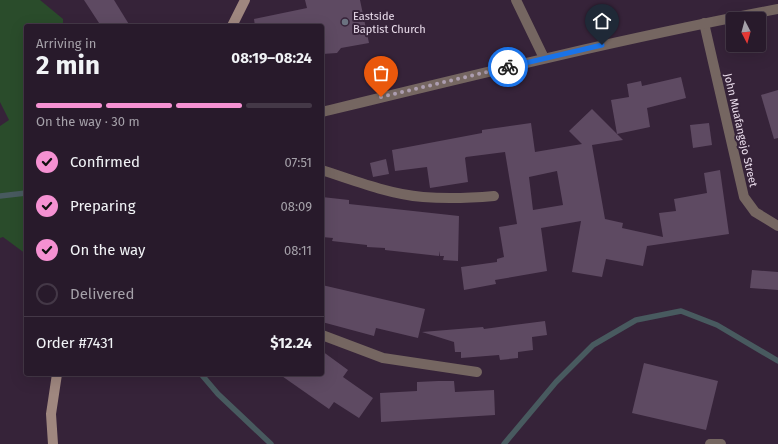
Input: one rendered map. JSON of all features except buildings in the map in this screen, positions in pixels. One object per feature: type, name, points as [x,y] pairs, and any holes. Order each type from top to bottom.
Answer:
[{"type":"street","points":[[233,24],[245,0]]},
{"type":"street","points":[[516,0],[544,58]]},
{"type":"street","points":[[324,112],[544,58],[704,23],[778,9]]},
{"type":"street","name":"John Muafangejo Street","points":[[704,23],[744,197],[755,212],[778,226]]},
{"type":"street","points":[[324,171],[377,188],[423,197],[461,199],[494,196]]},
{"type":"street","points":[[324,336],[383,358],[477,372]]},
{"type":"street","points":[[53,444],[51,414],[57,376]]},
{"type":"street","points":[[710,444],[721,444]]},
{"type":"green space","points":[[0,0],[40,0],[63,19],[63,24],[24,24],[24,253],[3,237],[0,238],[0,126],[9,120],[0,102]]},
{"type":"waterway","points":[[0,196],[24,193]]},
{"type":"waterway","points":[[504,444],[556,382],[593,345],[636,320],[681,311],[717,325],[778,361]]},
{"type":"waterway","points":[[203,376],[218,394],[271,444]]},
{"type":"way so far","points":[[381,97],[508,67]]},
{"type":"place","name":"Eastside Baptist Church","points":[[345,22]]},
{"type":"route","points":[[508,67],[602,45]]}]
